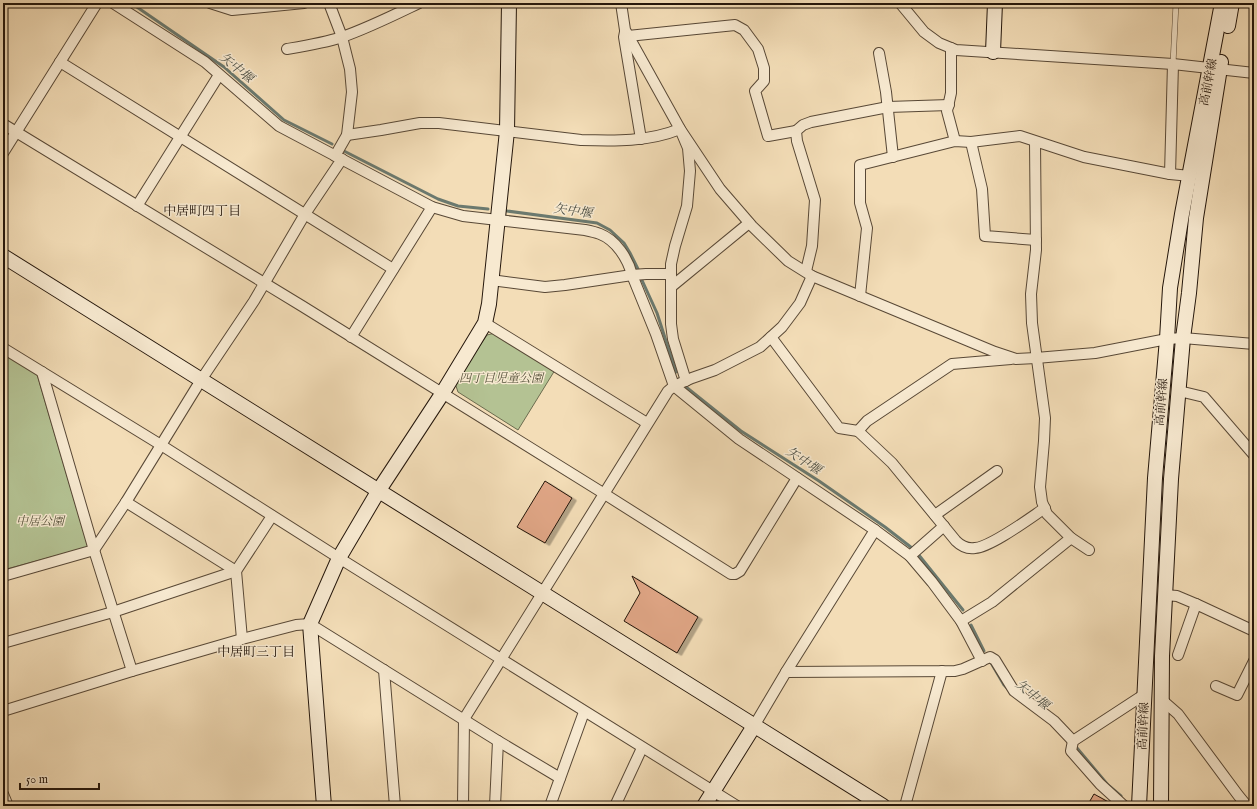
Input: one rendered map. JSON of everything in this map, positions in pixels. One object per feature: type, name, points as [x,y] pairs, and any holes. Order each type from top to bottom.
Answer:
[{"type":"street","points":[[3,153],[97,3]]},
{"type":"street","points":[[112,3],[205,62],[218,75],[279,126],[432,207],[463,216],[585,230],[601,234],[610,240],[620,251],[630,266],[674,386],[739,439],[875,530],[910,556],[932,582],[961,621],[982,661]]},
{"type":"street","points":[[210,3],[232,10],[304,3]]},
{"type":"street","points":[[3,576],[94,550],[126,502],[201,380],[265,284],[338,158],[347,135],[352,92],[350,69],[342,37],[329,3]]},
{"type":"street","points":[[287,49],[342,37],[419,3]]},
{"type":"street","points":[[324,806],[310,624],[339,558],[379,490],[442,394],[485,323],[489,304],[507,131],[509,3]]},
{"type":"street","points":[[621,3],[627,33],[680,129],[720,189],[749,223],[788,261],[809,274],[860,296],[995,352],[1016,359]]},
{"type":"street","points":[[900,3],[924,32],[939,43],[956,50],[1173,64],[1254,73]]},
{"type":"street","points":[[993,52],[995,3]]},
{"type":"street","name":"高前幹線","points":[[1161,806],[1162,656],[1171,479],[1183,338],[1222,3]]},
{"type":"street","name":"高前幹線","points":[[1139,806],[1155,478],[1170,288],[1190,176],[1232,3]]},
{"type":"street","points":[[627,33],[735,25],[744,30],[758,49],[764,68],[764,81],[755,91],[768,136],[796,132],[803,125],[811,122],[888,107],[949,104]]},
{"type":"street","points":[[627,33],[624,37],[640,139]]},
{"type":"street","points":[[951,48],[951,93],[948,111],[955,141]]},
{"type":"street","points":[[879,53],[894,157]]},
{"type":"street","points":[[60,62],[393,269]]},
{"type":"street","points":[[1170,174],[1173,64]]},
{"type":"street","points":[[137,206],[218,75]]},
{"type":"street","points":[[347,135],[420,122],[581,140],[619,141],[640,139],[670,133],[680,129]]},
{"type":"street","points":[[3,124],[351,337],[731,574],[735,574],[740,571],[797,478]]},
{"type":"street","points":[[680,129],[688,148],[690,171],[687,206],[674,246],[671,264],[671,324],[673,339],[686,381]]},
{"type":"street","points":[[463,806],[464,719],[502,660],[603,493],[668,391],[674,386],[715,370],[760,347],[782,327],[800,303],[809,274],[815,200],[797,141],[796,132]]},
{"type":"street","points":[[860,296],[867,228],[860,203],[860,165],[955,141],[971,142],[1020,136],[1084,157],[1170,174],[1190,176]]},
{"type":"street","points":[[971,142],[982,189],[985,236],[1036,240]]},
{"type":"street","points":[[1036,142],[1036,240],[1031,294],[1032,323],[1045,418],[1040,487],[1042,502],[1047,514],[1071,538],[1089,550]]},
{"type":"street","points":[[351,337],[432,207]]},
{"type":"street","points":[[671,287],[749,223]]},
{"type":"street","points":[[3,256],[883,806]]},
{"type":"street","points":[[491,280],[545,287],[632,274],[671,274]]},
{"type":"street","points":[[485,323],[647,423]]},
{"type":"street","points":[[771,337],[839,428],[858,431],[892,463],[961,546],[976,548],[988,544],[1045,508]]},
{"type":"street","points":[[858,431],[867,421],[952,364],[1095,353],[1167,339],[1183,338],[1254,344]]},
{"type":"street","points":[[3,348],[161,445],[584,712],[737,806]]},
{"type":"street","points":[[42,372],[94,550],[132,671]]},
{"type":"street","points":[[1179,391],[1204,397],[1254,455]]},
{"type":"street","points":[[935,515],[997,471]]},
{"type":"street","points":[[126,502],[236,571]]},
{"type":"street","points":[[242,639],[236,571],[272,516]]},
{"type":"street","points":[[910,556],[944,526]]},
{"type":"street","points":[[704,806],[875,530]]},
{"type":"street","points":[[961,621],[992,602],[1071,538]]},
{"type":"street","points":[[3,643],[113,612],[236,571]]},
{"type":"street","points":[[1165,595],[1177,596],[1254,631]]},
{"type":"street","points":[[1178,655],[1196,604]]},
{"type":"street","points":[[3,711],[242,639],[296,625],[310,624],[560,778]]},
{"type":"street","points":[[786,672],[942,671],[963,668],[990,657],[995,660],[1014,691],[1054,721],[1073,741]]},
{"type":"street","points":[[1216,686],[1237,695],[1254,661]]},
{"type":"street","points":[[384,670],[395,806]]},
{"type":"street","points":[[905,806],[942,671]]},
{"type":"street","points":[[1124,806],[1100,784],[1071,751],[1073,741],[1145,694]]},
{"type":"street","points":[[1162,700],[1178,714],[1247,806]]},
{"type":"street","points":[[550,806],[584,712]]},
{"type":"street","points":[[495,806],[498,741]]},
{"type":"street","points":[[615,806],[642,748]]},
{"type":"street","points":[[3,794],[8,806]]},
{"type":"lane","points":[[1173,64],[1176,3]]},
{"type":"green space","name":"四丁目児童公園","points":[[495,333],[555,370],[518,430],[458,392],[455,383],[487,335]]},
{"type":"green space","name":"中居公園","points":[[3,353],[37,374],[88,547],[3,570]]},
{"type":"building","points":[[545,481],[572,498],[545,543],[517,527]]},
{"type":"building","points":[[632,576],[698,617],[677,653],[624,621],[640,593]]},
{"type":"building","points":[[1094,794],[1112,804],[1114,806],[1087,806]]},
{"type":"waterway","name":"矢中堰","points":[[131,3],[224,67],[284,120],[332,144]]},
{"type":"waterway","name":"矢中堰","points":[[342,150],[438,199],[458,206],[488,209]]},
{"type":"waterway","name":"矢中堰","points":[[507,211],[597,223],[610,230],[624,243],[638,269]]},
{"type":"waterway","name":"矢中堰","points":[[641,278],[657,313],[676,372]]},
{"type":"waterway","name":"矢中堰","points":[[686,387],[741,431],[819,481],[885,527],[912,548]]},
{"type":"waterway","name":"矢中堰","points":[[918,554],[963,610]]},
{"type":"waterway","name":"矢中堰","points":[[971,625],[984,651]]},
{"type":"waterway","name":"矢中堰","points":[[990,661],[1004,685],[1008,689]]},
{"type":"waterway","name":"矢中堰","points":[[1077,748],[1108,785],[1121,796]]},
{"type":"district","name":"中居町四丁目","points":[[202,210]]},
{"type":"district","name":"中居町三丁目","points":[[256,651]]}]
